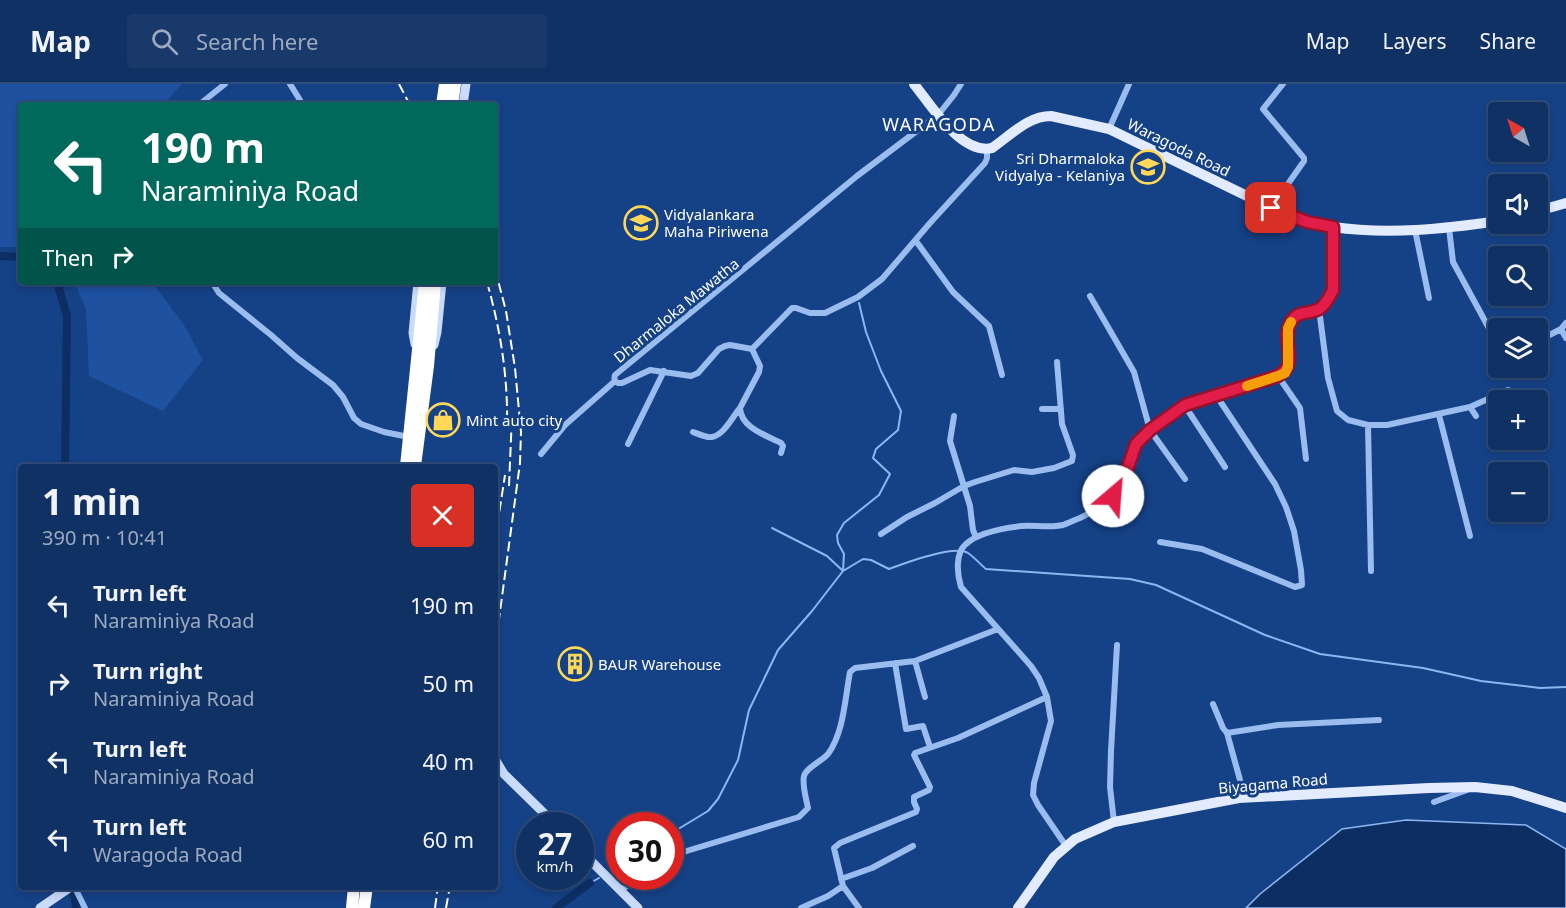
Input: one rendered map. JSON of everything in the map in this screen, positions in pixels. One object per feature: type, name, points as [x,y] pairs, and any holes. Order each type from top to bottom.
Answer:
[{"type":"highway","points":[[443,102],[446,84]]},
{"type":"highway","points":[[452,102],[455,84]]},
{"type":"highway","points":[[416,464],[427,316],[425,285]]},
{"type":"highway","points":[[427,316],[434,285]]},
{"type":"highway","points":[[406,464],[423,365]]},
{"type":"highway","points":[[352,908],[354,890]]},
{"type":"highway","points":[[364,908],[366,890]]},
{"type":"main road","points":[[914,84],[956,135],[976,147],[987,149]]},
{"type":"main road","name":"Waragoda Road","points":[[987,149],[992,148],[1026,123],[1042,116],[1051,116],[1109,129],[1271,208],[1307,222],[1333,227],[1389,231],[1449,228],[1488,222]]},
{"type":"main road","points":[[1548,208],[1566,203]]},
{"type":"main road","name":"Biyagama Road","points":[[1018,908],[1054,857],[1076,839],[1114,822],[1239,798],[1475,787],[1512,791],[1566,808]]},
{"type":"street","points":[[202,102],[225,84]]},
{"type":"street","points":[[290,84],[301,102]]},
{"type":"street","points":[[437,102],[440,84]]},
{"type":"street","points":[[463,102],[466,84]]},
{"type":"street","points":[[938,114],[961,84]]},
{"type":"street","points":[[1109,129],[1129,84]]},
{"type":"street","points":[[1271,208],[1304,161],[1304,158],[1263,110],[1283,84]]},
{"type":"street","name":"Dharmaloka Mawatha","points":[[752,349],[725,346],[719,349],[698,373],[691,376],[650,370],[622,383],[618,383],[614,378],[857,176],[938,114]]},
{"type":"street","points":[[693,432],[710,437],[724,429],[740,408],[759,372],[760,366],[752,349],[792,308],[810,313],[825,312],[858,297],[882,279],[985,163],[987,149]]},
{"type":"street","points":[[1066,846],[1033,795],[1034,783],[1051,722],[1047,697],[1031,666],[961,587],[957,563],[964,545],[976,537],[991,532],[1020,526],[1062,525],[1084,516],[1113,496],[1121,487],[1136,444],[1150,430],[1185,405],[1285,373],[1288,367],[1288,328],[1292,320],[1299,314],[1319,309],[1333,290],[1333,227]]},
{"type":"street","points":[[1449,228],[1453,262],[1488,327]]},
{"type":"street","points":[[1415,230],[1429,298]]},
{"type":"street","points":[[916,241],[952,292],[989,326],[1002,375]]},
{"type":"street","points":[[214,285],[219,293],[333,385],[343,397],[354,418],[361,424],[410,438]]},
{"type":"street","points":[[418,285],[413,333],[423,365]]},
{"type":"street","points":[[423,365],[437,332],[442,285]]},
{"type":"street","points":[[1090,296],[1134,372],[1150,430],[1185,478]]},
{"type":"street","points":[[1319,309],[1328,378],[1337,411],[1348,420],[1368,425],[1387,425],[1439,415],[1470,407],[1488,399]]},
{"type":"street","points":[[1548,335],[1564,326],[1566,338]]},
{"type":"street","points":[[881,534],[964,486],[1014,470],[1032,472],[1054,468],[1071,461],[1073,455],[1062,423],[1057,362]]},
{"type":"street","points":[[628,444],[664,371]]},
{"type":"street","points":[[1278,376],[1300,408],[1306,459]]},
{"type":"street","points":[[541,454],[565,425],[615,381]]},
{"type":"street","points":[[1160,542],[1202,549],[1295,587],[1302,585],[1294,531],[1286,507],[1275,484],[1216,395]]},
{"type":"street","points":[[1185,405],[1225,467]]},
{"type":"street","points":[[1470,407],[1476,416]]},
{"type":"street","points":[[740,408],[741,416],[753,429],[781,443],[783,446],[781,453]]},
{"type":"street","points":[[1042,409],[1061,409]]},
{"type":"street","points":[[1439,415],[1470,536]]},
{"type":"street","points":[[954,416],[950,441],[970,506],[976,537]]},
{"type":"street","points":[[1368,425],[1371,571]]},
{"type":"street","points":[[684,852],[799,817],[805,813],[808,808],[804,778],[806,771],[820,763],[833,745],[840,727],[850,672],[855,668],[915,661],[998,629]]},
{"type":"street","points":[[1114,822],[1110,787],[1117,645]]},
{"type":"street","points":[[915,661],[925,697]]},
{"type":"street","points":[[895,663],[906,729],[922,726],[930,747]]},
{"type":"street","points":[[859,908],[843,886],[834,849],[840,843],[916,812],[914,796],[929,790],[930,787],[915,753],[958,738],[1047,697]]},
{"type":"street","points":[[1213,704],[1227,734],[1245,798]]},
{"type":"street","points":[[1227,734],[1278,725],[1379,720]]},
{"type":"street","points":[[498,764],[504,774],[543,812]]},
{"type":"street","points":[[1434,802],[1475,787]]},
{"type":"street","points":[[841,879],[872,868],[913,846]]},
{"type":"street","points":[[594,864],[606,875]]},
{"type":"street","points":[[801,908],[828,896],[843,886]]},
{"type":"street","points":[[40,908],[67,890]]},
{"type":"street","points":[[75,890],[85,908]]},
{"type":"street","points":[[621,890],[638,908]]},
{"type":"shaded area","points":[[0,84],[182,84],[166,102],[18,102],[18,247],[0,247]]},
{"type":"shaded area","points":[[75,285],[154,285],[184,325],[203,360],[163,411],[89,376],[86,309]]},
{"type":"shaded area","points":[[1406,820],[1526,825],[1566,849],[1566,908],[1246,908],[1260,894],[1342,829]]},
{"type":"waterway","points":[[0,256],[18,257]]},
{"type":"waterway","points":[[58,285],[67,316],[65,464]]},
{"type":"waterway","points":[[843,570],[844,554],[838,543],[837,535],[844,523],[879,495],[890,474],[873,458],[876,449],[898,430],[901,411],[881,371],[866,332],[859,303]]},
{"type":"waterway","points":[[772,528],[827,556],[843,571]]},
{"type":"waterway","points":[[684,826],[708,811],[718,799],[738,760],[749,710],[778,650],[843,571],[863,559],[871,560],[889,569],[929,555],[961,551],[968,553],[986,569],[1130,579],[1156,585],[1265,635],[1320,654],[1423,668],[1481,681],[1540,688],[1566,687]]},
{"type":"waterway","points":[[594,881],[599,878]]},
{"type":"waterway","points":[[74,890],[76,908]]},
{"type":"waterway","points":[[556,908],[580,890]]},
{"type":"railway","points":[[399,84],[408,102]]},
{"type":"railway","points":[[498,280],[506,311],[515,368],[521,432],[520,463],[498,627]]},
{"type":"railway","points":[[488,285],[502,352],[507,424]]},
{"type":"railway","points":[[509,486],[512,415]]},
{"type":"railway","points":[[498,520],[505,475]]},
{"type":"railway","points":[[435,908],[437,890]]},
{"type":"railway","points":[[446,908],[449,890]]},
{"type":"slow traffic","points":[[1247,386],[1285,373],[1288,367],[1288,328],[1291,322]]},
{"type":"place","name":"Sri Dharmaloka Vidyalya - Kelaniya","points":[[1148,167]]},
{"type":"place","name":"Vidyalankara Maha Piriwena","points":[[641,223]]},
{"type":"place","name":"Mint auto city","points":[[443,420]]},
{"type":"place","name":"BAUR Warehouse","points":[[575,664]]},
{"type":"district","name":"WARAGODA","points":[[939,124]]},
{"type":"route","points":[[1113,496],[1121,487],[1136,444],[1173,413],[1185,405],[1285,373],[1288,367],[1288,328],[1292,320],[1299,314],[1319,309],[1330,296],[1333,290],[1333,227],[1307,222],[1271,208]]}]
